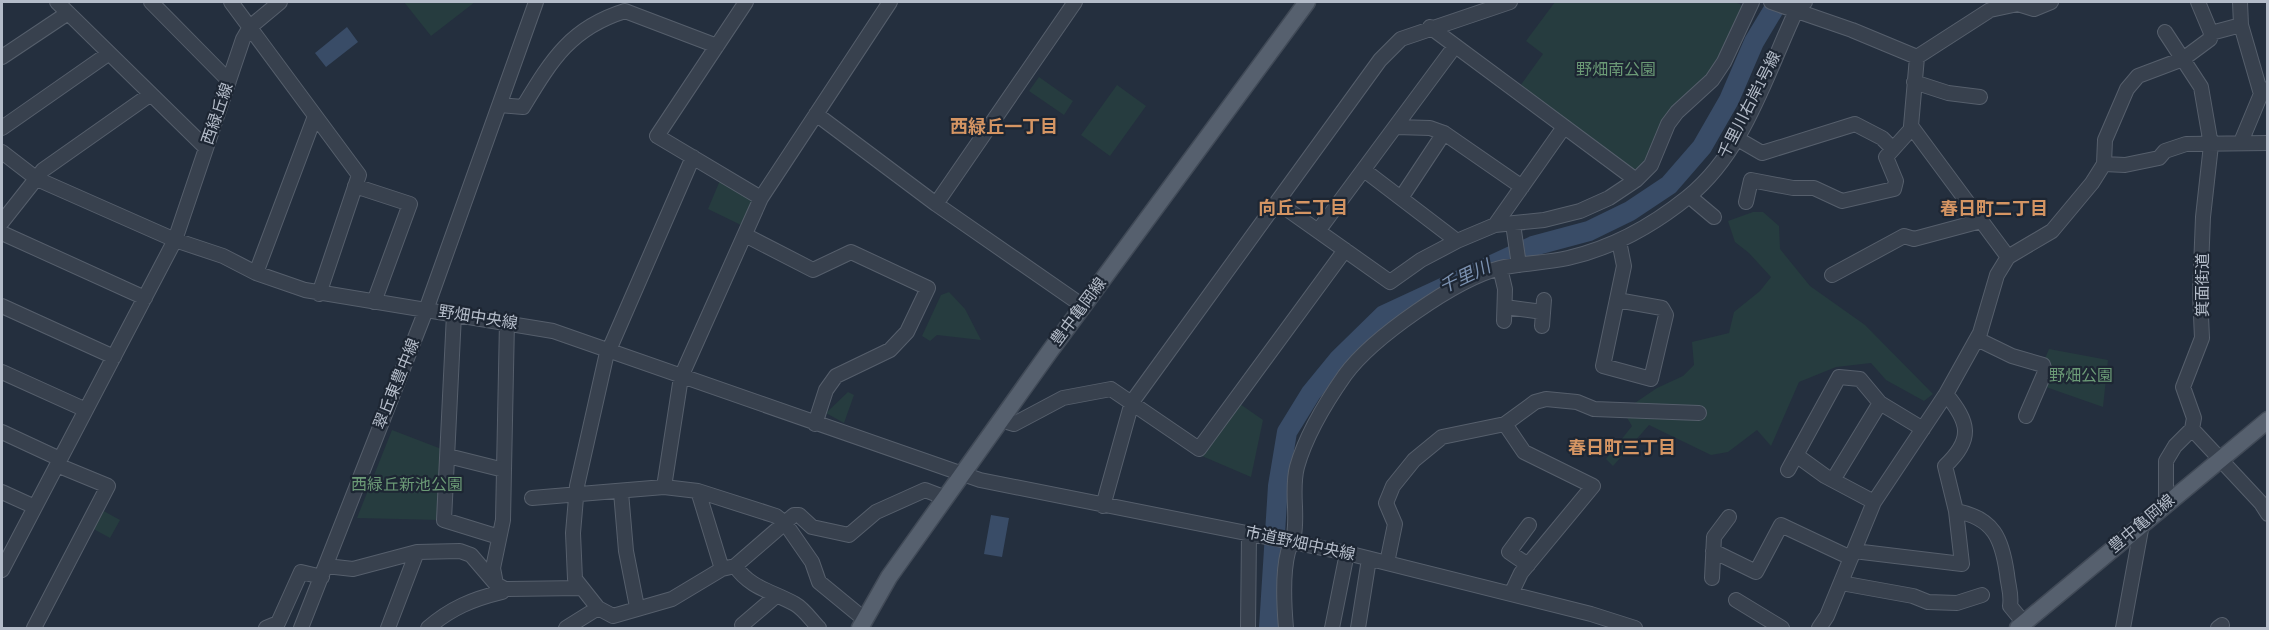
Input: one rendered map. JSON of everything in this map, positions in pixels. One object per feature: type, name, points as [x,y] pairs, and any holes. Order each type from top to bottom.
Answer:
[{"type":"main road","name":"豊中亀岡線","points":[[862,624],[889,577],[1001,420],[1307,2]]},
{"type":"main road","name":"豊中亀岡線","points":[[2021,626],[2268,420]]},
{"type":"street","points":[[57,2],[206,148]]},
{"type":"street","points":[[151,2],[229,81]]},
{"type":"street","points":[[231,2],[359,176],[319,294]]},
{"type":"street","name":"西緑丘線","points":[[3,564],[175,240],[243,39],[250,27],[280,2]]},
{"type":"street","name":"翠丘東豊中線","points":[[301,628],[426,310],[536,2]]},
{"type":"street","points":[[746,2],[657,136],[761,198]]},
{"type":"street","points":[[664,487],[681,376],[761,198],[890,2]]},
{"type":"street","points":[[936,204],[1075,2]]},
{"type":"street","points":[[1103,506],[1132,402],[1380,60],[1401,39],[1430,27],[1510,2]]},
{"type":"street","points":[[1277,202],[1390,282],[1421,260],[1456,241],[1495,225],[1513,224],[1580,211],[1609,198],[1636,180],[1651,165],[1668,124],[1677,112],[1712,80],[1724,62],[1752,2]]},
{"type":"street","points":[[1771,2],[1798,8],[1917,57]]},
{"type":"street","points":[[1917,57],[1990,10],[2018,4],[2034,9],[2051,2]]},
{"type":"street","points":[[1819,628],[1841,583],[1874,502],[1946,394],[1977,339],[1997,274],[2008,256],[2052,231],[2092,183],[2104,164],[2105,140],[2125,90],[2138,76],[2183,59],[2210,39],[2211,33],[2198,2]]},
{"type":"street","points":[[2240,2],[2241,25],[2264,91],[2241,142]]},
{"type":"street","name":"千里川右岸1号線","points":[[1286,628],[1285,585],[1297,468],[1308,438],[1345,375],[1370,349],[1421,309],[1461,283],[1500,268],[1567,258],[1619,241],[1653,224],[1689,196],[1717,168],[1736,138],[1798,8]]},
{"type":"street","points":[[500,105],[523,106],[565,45],[589,28],[625,11],[717,46]]},
{"type":"street","points":[[2,57],[68,13]]},
{"type":"street","points":[[2211,33],[2241,25]]},
{"type":"street","points":[[1430,27],[1636,180]]},
{"type":"street","name":"箕面街道","points":[[2165,32],[2201,87],[2211,145],[2203,217],[2200,294],[2202,338],[2183,387],[2194,418],[2192,429]]},
{"type":"street","points":[[1318,231],[1455,46]]},
{"type":"street","points":[[2,128],[108,54]]},
{"type":"street","points":[[1917,57],[1912,128],[2008,256]]},
{"type":"street","points":[[1914,82],[1974,92]]},
{"type":"street","points":[[2,222],[43,170],[151,94]]},
{"type":"street","points":[[816,114],[936,204],[1083,306]]},
{"type":"street","points":[[256,273],[315,116]]},
{"type":"street","points":[[1736,138],[1762,153],[1855,123],[1882,138],[1893,149]]},
{"type":"street","points":[[1396,127],[1430,128],[1444,133],[1522,187]]},
{"type":"street","points":[[1495,225],[1564,127]]},
{"type":"street","points":[[1746,202],[1751,180],[1793,188],[1814,188],[1842,201],[1894,189],[1896,181],[1886,157],[1912,128]]},
{"type":"street","points":[[1401,198],[1444,133]]},
{"type":"street","points":[[2104,164],[2125,165],[2159,158],[2165,151],[2186,144],[2268,143]]},
{"type":"street","name":"野畑中央線","points":[[2,152],[37,179],[175,240],[223,256],[256,273],[319,294],[507,321],[553,331],[963,474]]},
{"type":"street","points":[[693,157],[606,357],[577,486],[578,496],[573,533],[575,579],[581,588],[613,622],[637,607],[672,598],[728,567],[785,523],[789,517],[799,515],[812,527],[849,535],[876,512],[925,490],[946,498]]},
{"type":"street","points":[[1364,170],[1456,241]]},
{"type":"street","points":[[355,186],[410,204],[374,302]]},
{"type":"street","points":[[1689,196],[1714,217]]},
{"type":"street","points":[[1832,275],[1904,236],[1914,239],[1981,221]]},
{"type":"street","points":[[1513,224],[1519,265]]},
{"type":"street","points":[[2,233],[145,298]]},
{"type":"street","points":[[745,235],[813,270],[851,252],[928,288],[907,332],[890,350],[836,376],[827,388],[815,424]]},
{"type":"street","points":[[1617,300],[1662,308],[1666,315],[1651,379],[1603,366],[1624,266],[1619,241]]},
{"type":"street","points":[[1001,420],[1014,424],[1063,398],[1111,389],[1199,448],[1345,250]]},
{"type":"street","points":[[1500,268],[1505,289],[1504,314],[1543,312]]},
{"type":"street","points":[[2,306],[114,357]]},
{"type":"street","points":[[454,315],[444,520],[499,537]]},
{"type":"street","points":[[428,628],[444,615],[470,600],[502,592],[493,568],[503,520],[507,321]]},
{"type":"street","points":[[1977,339],[2012,356],[2043,365],[2045,372],[2026,416]]},
{"type":"street","points":[[2,372],[86,410]]},
{"type":"street","points":[[1788,470],[1839,377],[1860,379],[1880,403],[1923,429]]},
{"type":"street","points":[[1713,550],[1756,572],[1781,525],[1853,555],[1962,564],[1956,511],[1945,466],[1962,447],[1966,432],[1962,412],[1946,394]]},
{"type":"street","points":[[1387,563],[1395,524],[1386,503],[1393,486],[1414,460],[1442,437],[1505,424],[1535,402],[1546,399],[1577,402],[1594,409],[1699,413]]},
{"type":"street","points":[[1833,480],[1880,403]]},
{"type":"street","points":[[1505,424],[1524,452],[1593,486],[1528,565],[1511,594]]},
{"type":"street","points":[[2166,504],[2166,460],[2175,446],[2192,429],[2218,460],[2265,504]]},
{"type":"street","points":[[2,432],[108,486],[34,628]]},
{"type":"street","points":[[1796,455],[1833,480],[1874,502]]},
{"type":"street","points":[[448,456],[504,470]]},
{"type":"street","name":"市道野畑中央線","points":[[963,474],[1103,506],[1347,553],[1591,614],[1635,628]]},
{"type":"street","points":[[532,498],[578,496],[664,487],[698,490],[776,516],[785,523],[812,562],[819,582],[862,624]]},
{"type":"street","points":[[698,490],[728,567],[760,590],[797,605],[819,628]]},
{"type":"street","points":[[2,492],[35,507]]},
{"type":"street","points":[[621,492],[626,551],[637,607]]},
{"type":"street","points":[[1956,511],[1972,514],[1984,521],[2001,543],[2012,591],[2010,606],[2021,626]]},
{"type":"street","points":[[1712,578],[1714,537],[1729,517]]},
{"type":"street","points":[[2123,628],[2142,524]]},
{"type":"street","points":[[1528,565],[1509,552],[1529,525]]},
{"type":"street","points":[[1248,628],[1251,534]]},
{"type":"street","points":[[266,628],[278,623],[301,572],[353,569],[417,552],[460,551],[471,555],[500,587],[581,588]]},
{"type":"street","points":[[388,628],[417,552]]},
{"type":"street","points":[[1332,628],[1347,553]]},
{"type":"street","points":[[1358,628],[1369,559]]},
{"type":"street","points":[[1841,583],[1913,596],[1928,602],[1957,603],[1982,595]]},
{"type":"street","points":[[742,625],[776,596]]},
{"type":"street","points":[[1736,600],[1782,628]]},
{"type":"street","points":[[566,628],[598,608]]},
{"type":"green space","points":[[404,2],[475,2],[431,36]]},
{"type":"green space","name":"野畑南公園","points":[[1555,2],[1734,2],[1740,4],[1742,8],[1719,62],[1654,145],[1642,168],[1633,169],[1520,86],[1543,54],[1526,41]]},
{"type":"green space","points":[[1039,77],[1073,101],[1064,115],[1029,91]]},
{"type":"green space","points":[[1117,85],[1146,106],[1110,156],[1081,135]]},
{"type":"green space","points":[[721,178],[748,194],[752,203],[741,225],[708,209]]},
{"type":"green space","points":[[1753,212],[1763,212],[1779,226],[1780,249],[1810,286],[1865,325],[1933,394],[1924,401],[1886,380],[1871,363],[1836,367],[1799,382],[1771,446],[1757,430],[1728,452],[1711,455],[1649,425],[1613,466],[1606,459],[1632,426],[1623,411],[1657,388],[1683,376],[1694,365],[1692,342],[1729,333],[1734,312],[1760,291],[1771,277],[1749,253],[1735,242],[1728,221]]},
{"type":"green space","points":[[949,292],[965,309],[981,340],[937,335],[930,341],[922,336],[941,295]]},
{"type":"green space","name":"野畑公園","points":[[2049,349],[2108,360],[2103,407],[2043,386],[2044,361]]},
{"type":"green space","points":[[848,392],[854,395],[844,423],[826,413]]},
{"type":"green space","points":[[1240,404],[1263,420],[1251,477],[1202,456]]},
{"type":"green space","name":"西緑丘新池公園","points":[[392,430],[444,450],[441,520],[357,518]]},
{"type":"green space","points":[[100,509],[120,520],[110,538],[90,527]]},
{"type":"water","points":[[347,27],[358,42],[326,67],[315,53]]},
{"type":"water","points":[[991,515],[1009,518],[1002,557],[984,554]]},
{"type":"waterway","name":"千里川","points":[[1269,628],[1278,486],[1287,432],[1311,393],[1338,360],[1384,315],[1533,246],[1589,231],[1630,211],[1669,185],[1702,147],[1729,100],[1754,42],[1778,2]]},
{"type":"district","name":"西緑丘一丁目","points":[[1004,127]]},
{"type":"district","name":"向丘二丁目","points":[[1303,208]]},
{"type":"district","name":"春日町二丁目","points":[[1994,209]]},
{"type":"district","name":"春日町三丁目","points":[[1622,448]]}]
